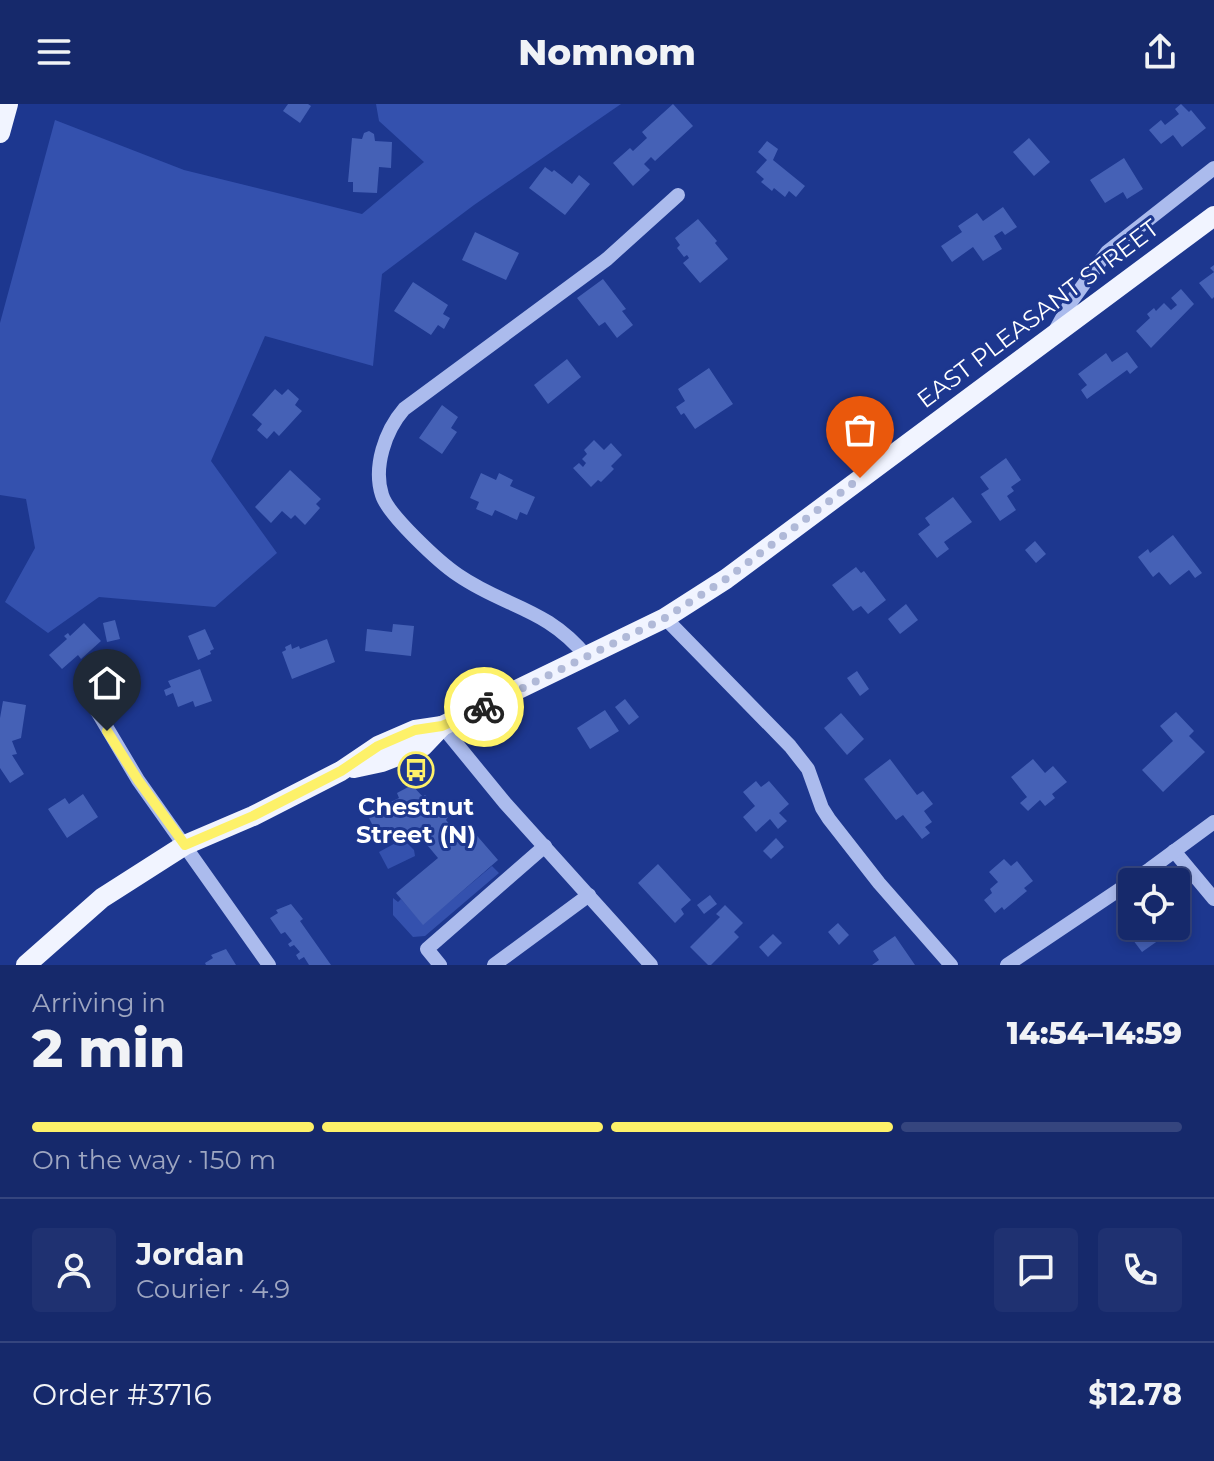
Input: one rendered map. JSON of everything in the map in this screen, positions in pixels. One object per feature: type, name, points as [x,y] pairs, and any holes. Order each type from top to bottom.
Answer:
[{"type":"main road","points":[[0,133],[8,104]]},
{"type":"main road","name":"EAST PLEASANT STREET","points":[[26,965],[102,898],[185,845],[253,816],[341,771],[382,762],[423,746],[442,726],[665,618],[726,579],[1214,216]]},
{"type":"street","points":[[1050,338],[1107,252],[1214,168]]},
{"type":"street","points":[[587,657],[572,638],[553,624],[459,576],[407,528],[382,496],[379,476],[381,454],[390,430],[404,409],[607,259],[678,195]]},
{"type":"street","points":[[665,618],[790,746],[808,769],[829,819],[879,883],[951,965]]},
{"type":"street","points":[[91,701],[114,745],[269,965]]},
{"type":"street","points":[[442,726],[476,770],[651,965]]},
{"type":"street","points":[[1007,965],[1214,822]]},
{"type":"street","points":[[440,965],[427,949],[545,846]]},
{"type":"street","points":[[1174,851],[1214,899]]},
{"type":"street","points":[[494,965],[589,895]]},
{"type":"shaded area","points":[[376,104],[621,104],[474,205],[382,274],[373,366],[265,336],[211,461],[277,553],[215,607],[99,597],[48,633],[5,602],[35,548],[26,499],[0,495],[0,323],[55,120],[184,170],[362,214],[424,162],[379,121]]},
{"type":"shaded area","points":[[403,839],[414,850],[415,856],[388,869],[379,852]]},
{"type":"shaded area","points":[[492,866],[499,873],[425,936],[413,937],[393,915],[393,898],[398,902],[401,899],[423,924]]},
{"type":"building","points":[[288,104],[311,106],[300,123],[283,111]]},
{"type":"building","points":[[673,104],[693,126],[655,161],[651,157],[644,164],[650,170],[633,186],[613,163],[647,138],[642,132]]},
{"type":"building","points":[[1181,104],[1189,112],[1191,110],[1206,128],[1182,147],[1173,135],[1161,144],[1149,130],[1161,120],[1165,125],[1179,114],[1175,109]]},
{"type":"building","points":[[369,131],[374,134],[375,141],[392,142],[391,168],[379,167],[377,193],[353,192],[353,182],[348,182],[352,138],[362,139],[364,133]]},
{"type":"building","points":[[1029,138],[1050,162],[1034,176],[1013,152]]},
{"type":"building","points":[[767,141],[778,149],[773,160],[805,186],[796,197],[789,191],[785,197],[761,182],[764,179],[756,172],[767,160],[758,152]]},
{"type":"building","points":[[1124,158],[1143,189],[1127,199],[1123,192],[1105,203],[1090,180]]},
{"type":"building","points":[[545,167],[572,184],[579,175],[590,184],[565,215],[529,188]]},
{"type":"building","points":[[1003,207],[1017,227],[1005,235],[1002,231],[994,236],[1002,249],[983,261],[973,247],[952,262],[941,246],[962,232],[958,226],[977,213],[983,221]]},
{"type":"building","points":[[698,219],[728,259],[700,283],[683,263],[689,258],[687,255],[684,257],[677,248],[680,245],[675,238]]},
{"type":"building","points":[[475,232],[519,253],[506,280],[462,260]]},
{"type":"building","points":[[1214,272],[1214,297],[1212,299],[1199,283]]},
{"type":"building","points":[[603,279],[626,309],[622,311],[633,325],[617,338],[605,322],[599,326],[577,298]]},
{"type":"building","points":[[413,282],[448,305],[443,314],[450,318],[444,329],[438,325],[431,335],[394,311]]},
{"type":"building","points":[[1181,289],[1194,304],[1151,348],[1136,331],[1150,318],[1147,314],[1154,308],[1156,311],[1164,303],[1171,310],[1177,305],[1171,298]]},
{"type":"building","points":[[1127,352],[1138,367],[1130,374],[1127,370],[1087,399],[1081,390],[1087,385],[1078,374],[1106,353],[1112,362]]},
{"type":"building","points":[[567,359],[581,377],[548,404],[534,385]]},
{"type":"building","points":[[709,368],[733,404],[695,429],[676,407],[685,401],[678,389]]},
{"type":"building","points":[[275,389],[282,395],[288,389],[299,399],[295,405],[302,411],[279,436],[274,431],[267,439],[257,430],[262,424],[252,415]]},
{"type":"building","points":[[442,405],[458,417],[451,428],[457,432],[442,454],[419,438]]},
{"type":"building","points":[[594,440],[604,450],[611,443],[622,455],[611,466],[614,469],[591,487],[573,468],[579,463],[583,467],[586,463],[582,459],[587,454],[584,450]]},
{"type":"building","points":[[1006,458],[1021,480],[1011,487],[1014,491],[1007,496],[1016,510],[1000,521],[981,494],[989,489],[980,477]]},
{"type":"building","points":[[290,470],[321,499],[316,504],[320,508],[305,525],[295,515],[291,519],[282,511],[271,523],[255,507]]},
{"type":"building","points":[[481,473],[496,480],[499,473],[513,480],[510,486],[535,497],[527,515],[520,512],[517,520],[495,510],[492,516],[476,509],[479,502],[470,498]]},
{"type":"building","points":[[953,497],[972,522],[944,542],[949,549],[937,558],[918,534],[930,525],[925,518]]},
{"type":"building","points":[[1173,535],[1202,573],[1195,578],[1189,570],[1170,585],[1159,572],[1153,577],[1138,557],[1148,549],[1150,553]]},
{"type":"building","points":[[1035,541],[1046,554],[1036,563],[1025,550]]},
{"type":"building","points":[[856,567],[861,573],[864,571],[886,600],[868,614],[861,606],[853,611],[832,585]]},
{"type":"building","points":[[906,604],[918,620],[900,634],[888,619]]},
{"type":"building","points":[[115,620],[120,639],[107,642],[103,623]]},
{"type":"building","points":[[84,623],[101,641],[81,659],[78,655],[62,669],[49,655],[67,639],[64,636],[68,633],[70,636]]},
{"type":"building","points":[[393,624],[414,626],[411,656],[365,651],[367,629],[392,632]]},
{"type":"building","points":[[205,629],[214,649],[210,651],[211,654],[198,660],[188,636]]},
{"type":"building","points":[[327,639],[335,662],[292,679],[282,652],[286,650],[285,647],[291,644],[292,649],[299,646],[300,649]]},
{"type":"building","points":[[200,669],[212,701],[195,707],[193,701],[178,707],[173,693],[166,696],[164,690],[171,687],[168,681]]},
{"type":"building","points":[[857,671],[869,689],[860,696],[847,678]]},
{"type":"building","points":[[625,699],[639,717],[629,725],[615,707]]},
{"type":"building","points":[[3,701],[26,705],[21,738],[12,741],[17,754],[12,755],[24,774],[10,783],[0,768]]},
{"type":"building","points":[[605,710],[619,731],[590,749],[577,728]]},
{"type":"building","points":[[1176,712],[1194,731],[1189,736],[1205,752],[1163,792],[1142,770],[1173,741],[1160,726]]},
{"type":"building","points":[[841,713],[864,739],[847,755],[824,728]]},
{"type":"building","points":[[890,759],[917,795],[923,791],[933,804],[924,811],[932,822],[925,827],[930,833],[922,839],[903,815],[896,820],[864,779]]},
{"type":"building","points":[[1033,759],[1045,773],[1053,766],[1067,782],[1052,794],[1055,798],[1045,806],[1040,800],[1028,811],[1020,803],[1027,797],[1011,777]]},
{"type":"building","points":[[756,781],[761,787],[769,781],[789,804],[779,813],[787,821],[778,829],[770,819],[756,832],[743,817],[755,806],[743,792]]},
{"type":"building","points":[[412,785],[423,797],[425,795],[435,806],[437,804],[462,839],[472,830],[498,860],[423,925],[396,893],[438,858],[413,828],[382,844],[367,814],[399,798],[397,793]]},
{"type":"building","points":[[83,794],[98,817],[67,838],[48,809],[65,798],[69,804]]},
{"type":"building","points":[[776,838],[784,847],[771,859],[763,851]]},
{"type":"building","points":[[1004,859],[1011,866],[1017,861],[1033,881],[1024,888],[1027,891],[1004,910],[1002,907],[995,913],[984,900],[998,882],[989,872]]},
{"type":"building","points":[[658,864],[691,900],[681,909],[684,914],[675,923],[638,883]]},
{"type":"building","points":[[710,895],[717,904],[704,914],[697,905]]},
{"type":"building","points":[[291,904],[331,965],[309,965],[304,957],[299,960],[296,955],[300,952],[294,945],[290,947],[288,944],[292,941],[285,932],[281,934],[270,918],[278,913],[276,910]]},
{"type":"building","points":[[725,905],[743,923],[734,932],[739,937],[708,965],[690,947],[720,917],[716,914]]},
{"type":"building","points":[[838,923],[849,935],[839,945],[828,932]]},
{"type":"building","points":[[773,934],[782,943],[768,957],[759,947]]},
{"type":"building","points":[[895,936],[915,965],[872,965],[879,960],[873,951]]},
{"type":"building","points":[[1133,940],[1159,940],[1142,952]]},
{"type":"building","points":[[226,949],[236,965],[206,965],[213,958],[211,955]]},
{"type":"way so far","points":[[484,707],[665,618],[726,579],[860,478]]},
{"type":"place","name":"Chestnut Street (N)","points":[[416,770]]},
{"type":"route","points":[[107,731],[185,845],[253,816],[341,771],[378,746],[415,730],[442,726],[484,707]]}]
